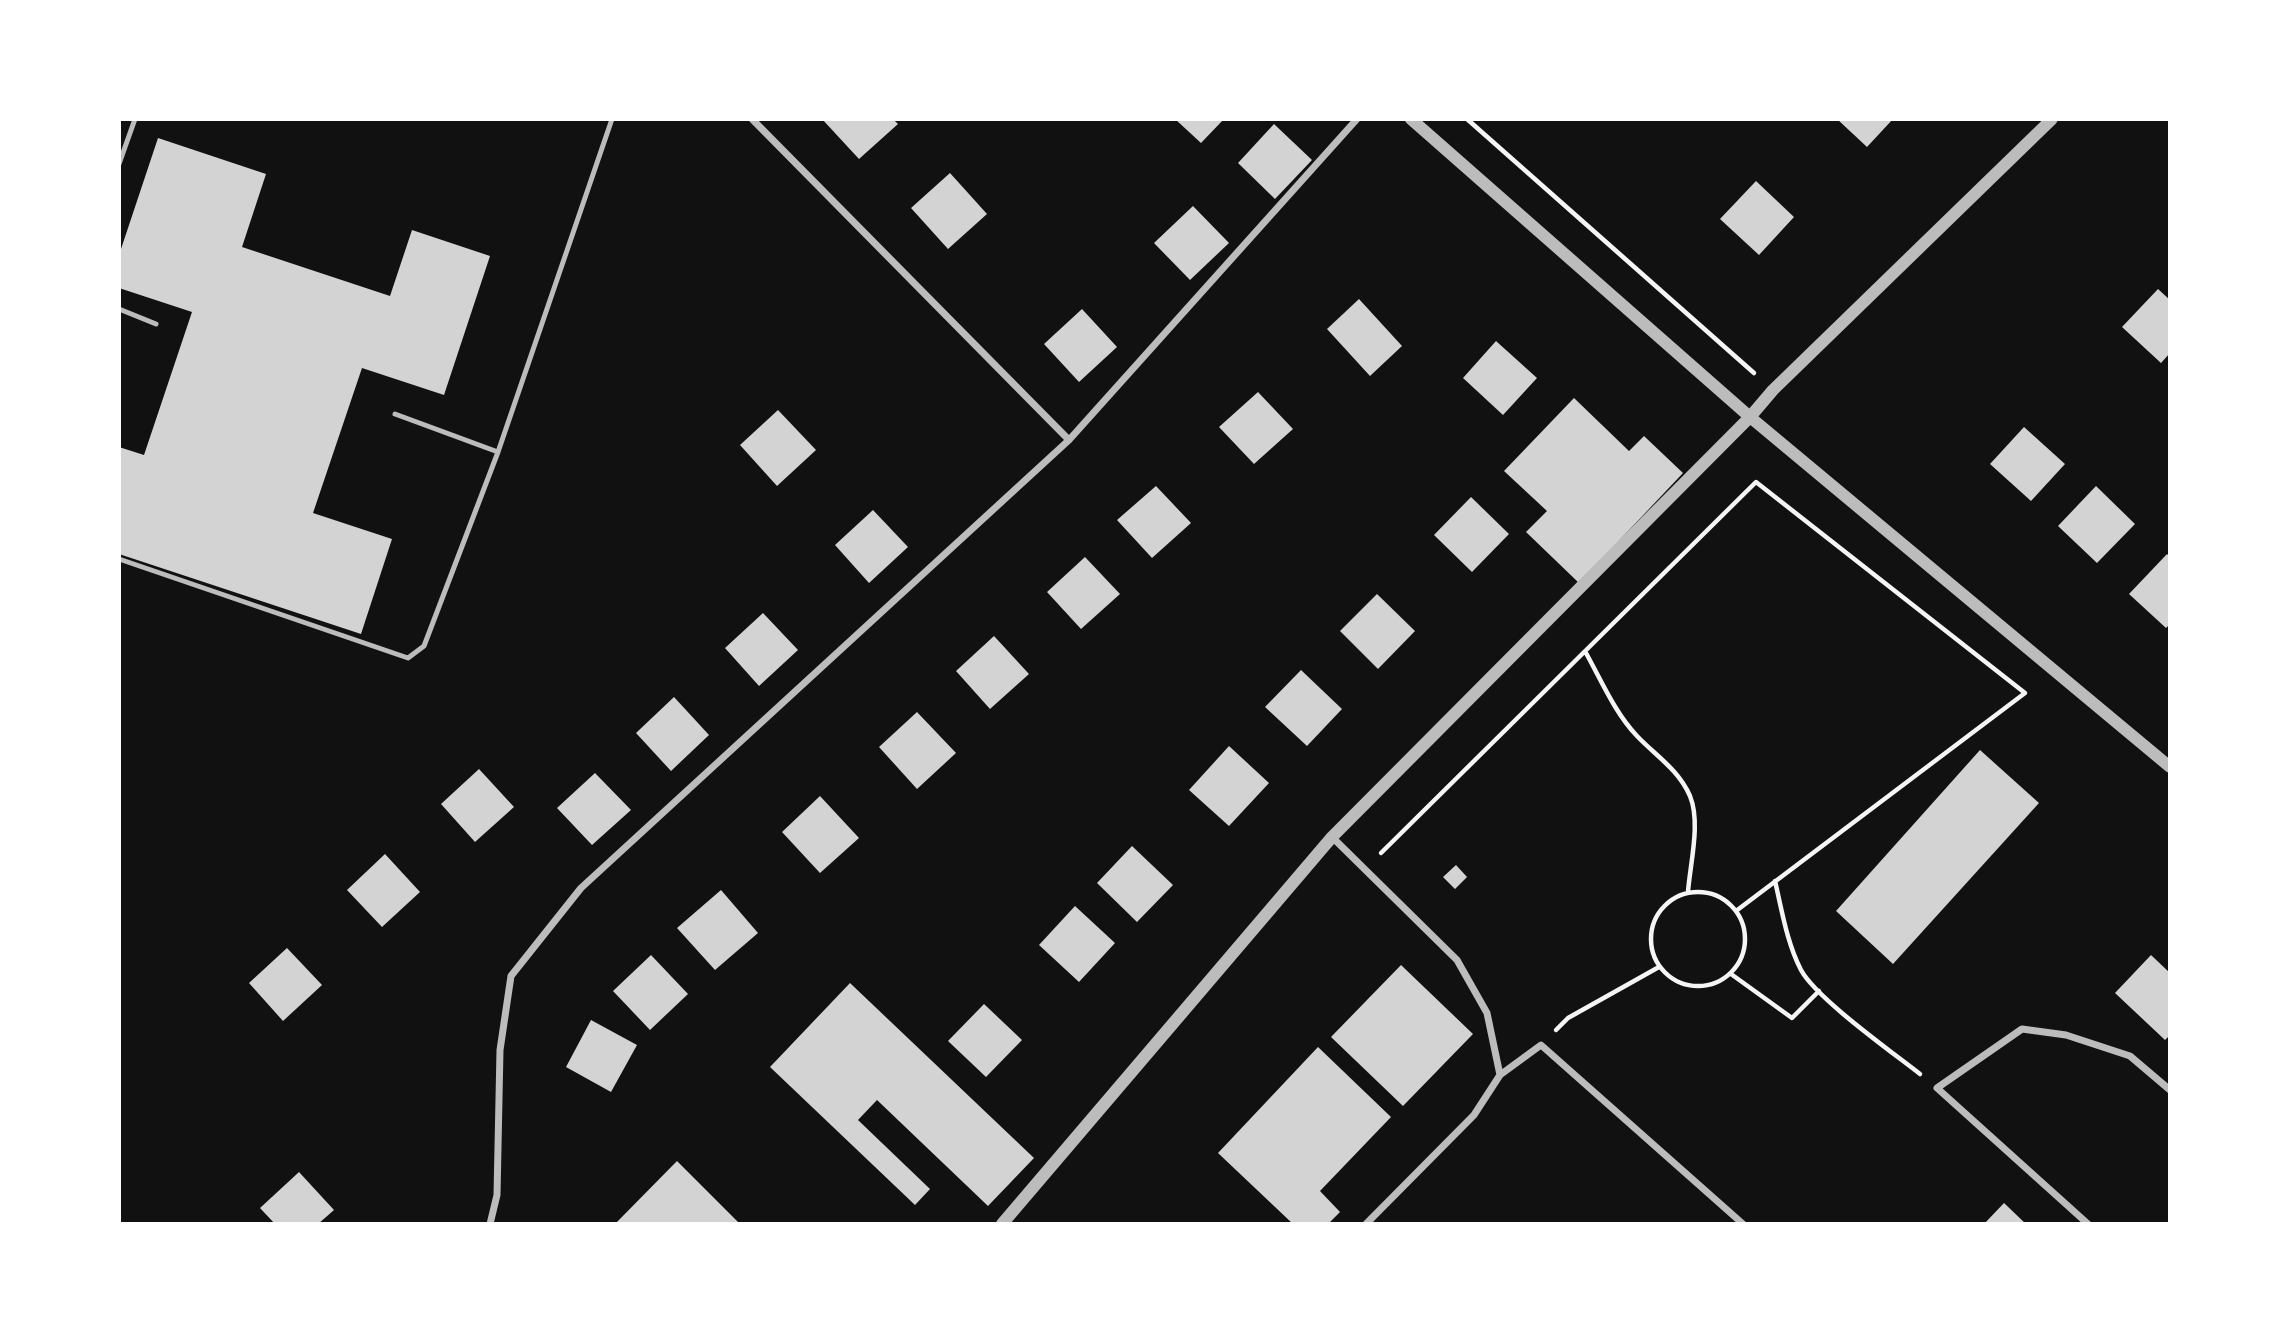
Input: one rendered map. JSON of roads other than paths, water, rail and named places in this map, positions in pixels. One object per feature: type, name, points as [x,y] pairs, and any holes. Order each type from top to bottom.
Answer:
[{"type":"street","points":[[752,119],[1069,440]]},
{"type":"street","points":[[490,1224],[496,1195],[500,1050],[511,976],[581,888],[1069,440],[1357,119]]},
{"type":"street","points":[[1411,119],[1750,417],[2170,767]]},
{"type":"street","points":[[1002,1224],[1332,837],[1750,417],[1773,390],[2052,119]]},
{"type":"street","points":[[1332,837],[1457,960],[1487,1013],[1500,1075]]},
{"type":"street","points":[[2088,1224],[1937,1088],[2022,1029],[2066,1035],[2130,1056],[2170,1090]]},
{"type":"street","points":[[1366,1224],[1474,1115],[1500,1075],[1541,1045],[1743,1224]]},
{"type":"lane","points":[[119,164],[135,119]]},
{"type":"lane","points":[[119,559],[408,658],[424,646],[498,452],[612,119]]},
{"type":"lane","points":[[119,309],[156,324]]},
{"type":"lane","points":[[395,414],[498,452]]}]
